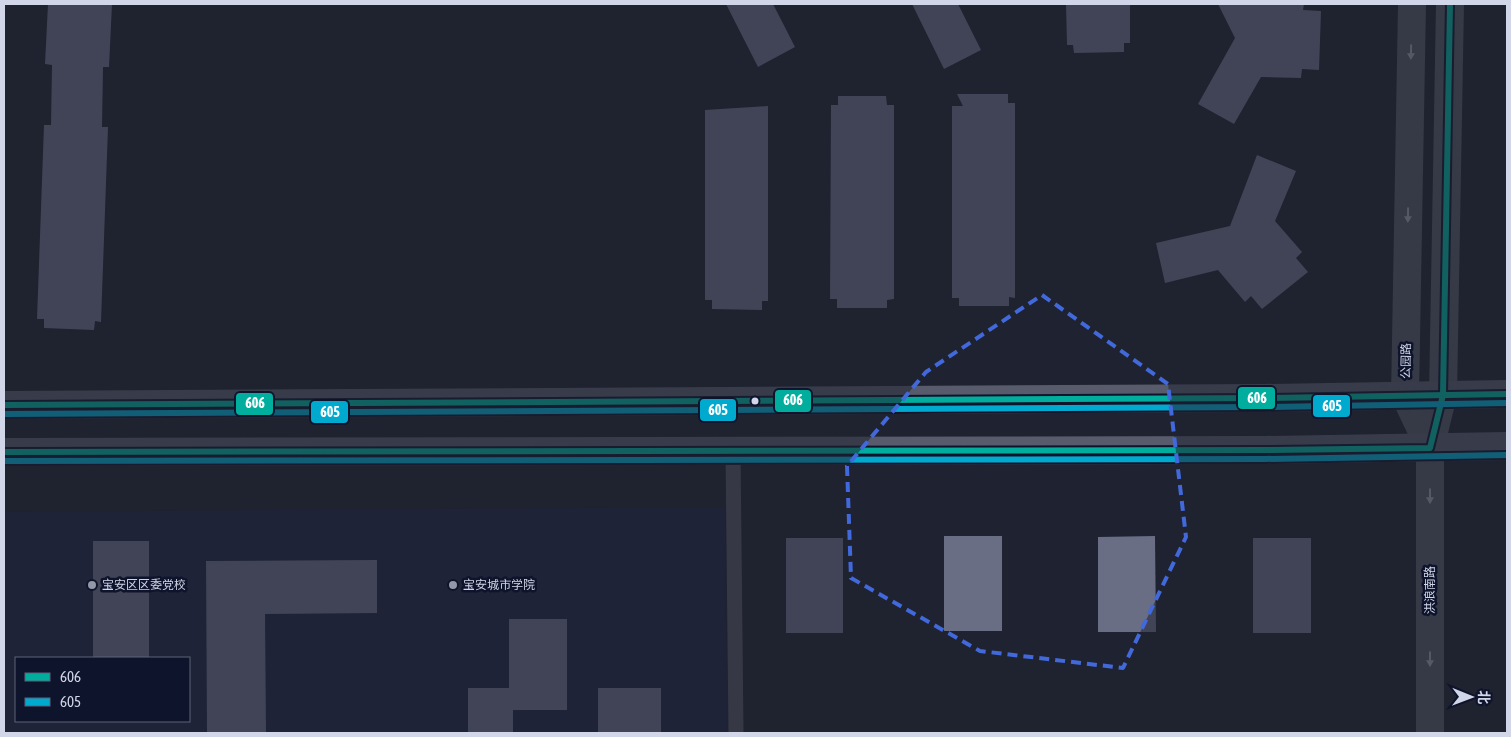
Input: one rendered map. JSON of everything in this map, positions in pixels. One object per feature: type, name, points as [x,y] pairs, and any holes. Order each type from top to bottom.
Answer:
[{"type":"main road","name":"公园路","points":[[1412,4],[1405,396],[1430,448]]},
{"type":"main road","points":[[1430,448],[1443,395],[1450,4]]},
{"type":"main road","points":[[4,405],[1507,394]]},
{"type":"main road","points":[[4,452],[1264,450],[1507,446]]},
{"type":"main road","name":"洪浪南路","points":[[1430,448],[1430,733]]},
{"type":"lane","points":[[733,451],[736,733]]},
{"type":"highlighted area","points":[[1042,295],[1168,384],[1186,537],[1123,668],[980,651],[851,578],[847,466],[926,372]]},
{"type":"shaded area","name":"宝安城市学院","points":[[725,507],[727,733],[4,733],[4,512]]},
{"type":"building","points":[[48,4],[112,4],[109,67],[103,67],[102,127],[108,127],[101,322],[95,321],[94,330],[44,328],[44,319],[37,319],[44,125],[51,125],[52,65],[45,64]]},
{"type":"building","points":[[726,4],[773,4],[795,47],[758,67]]},
{"type":"building","points":[[912,4],[958,4],[981,50],[944,69]]},
{"type":"building","points":[[1066,4],[1130,4],[1130,43],[1124,43],[1124,52],[1074,53],[1073,45],[1067,45]]},
{"type":"building","points":[[1218,4],[1304,4],[1303,10],[1321,11],[1319,70],[1302,69],[1301,78],[1261,77],[1234,124],[1198,104],[1235,38]]},
{"type":"building","points":[[957,94],[1008,94],[1008,103],[1015,103],[1015,298],[1009,297],[1009,306],[959,306],[959,298],[952,298],[952,106],[963,106]]},
{"type":"building","points":[[838,96],[886,96],[887,105],[894,105],[894,299],[887,300],[887,308],[837,308],[837,299],[830,299],[831,105],[838,105]]},
{"type":"building","points":[[768,106],[768,301],[762,301],[762,310],[712,309],[712,300],[705,300],[705,110]]},
{"type":"building","points":[[1257,155],[1296,171],[1275,221],[1302,252],[1296,258],[1308,272],[1262,309],[1251,296],[1245,302],[1218,270],[1165,283],[1156,243],[1230,226]]},
{"type":"building","points":[[944,536],[1002,536],[1002,631],[944,631]]},
{"type":"building","points":[[1155,536],[1156,632],[1098,632],[1098,537]]},
{"type":"building","points":[[786,538],[843,538],[843,633],[786,633]]},
{"type":"building","points":[[1253,538],[1311,538],[1311,633],[1253,633]]},
{"type":"building","points":[[93,541],[149,541],[149,657],[93,657]]},
{"type":"building","points":[[377,560],[377,613],[265,614],[266,733],[207,733],[206,561]]},
{"type":"building","points":[[509,619],[567,619],[567,710],[513,710],[513,733],[468,733],[468,688],[509,688]]},
{"type":"building","points":[[598,688],[661,688],[661,733],[598,733]]},
{"type":"transit line","name":"606","points":[[4,452],[1264,450],[1430,448],[1443,395],[1450,4]]},
{"type":"transit line","name":"606","points":[[4,405],[1263,398],[1507,394]]},
{"type":"transit line","name":"605","points":[[4,414],[1263,407],[1507,403]]},
{"type":"transit line","name":"605","points":[[4,461],[1264,459],[1507,455]]},
{"type":"place","name":"宝安区区委党校","points":[[92,585]]},
{"type":"place","name":"宝安城市学院","points":[[453,585]]}]
